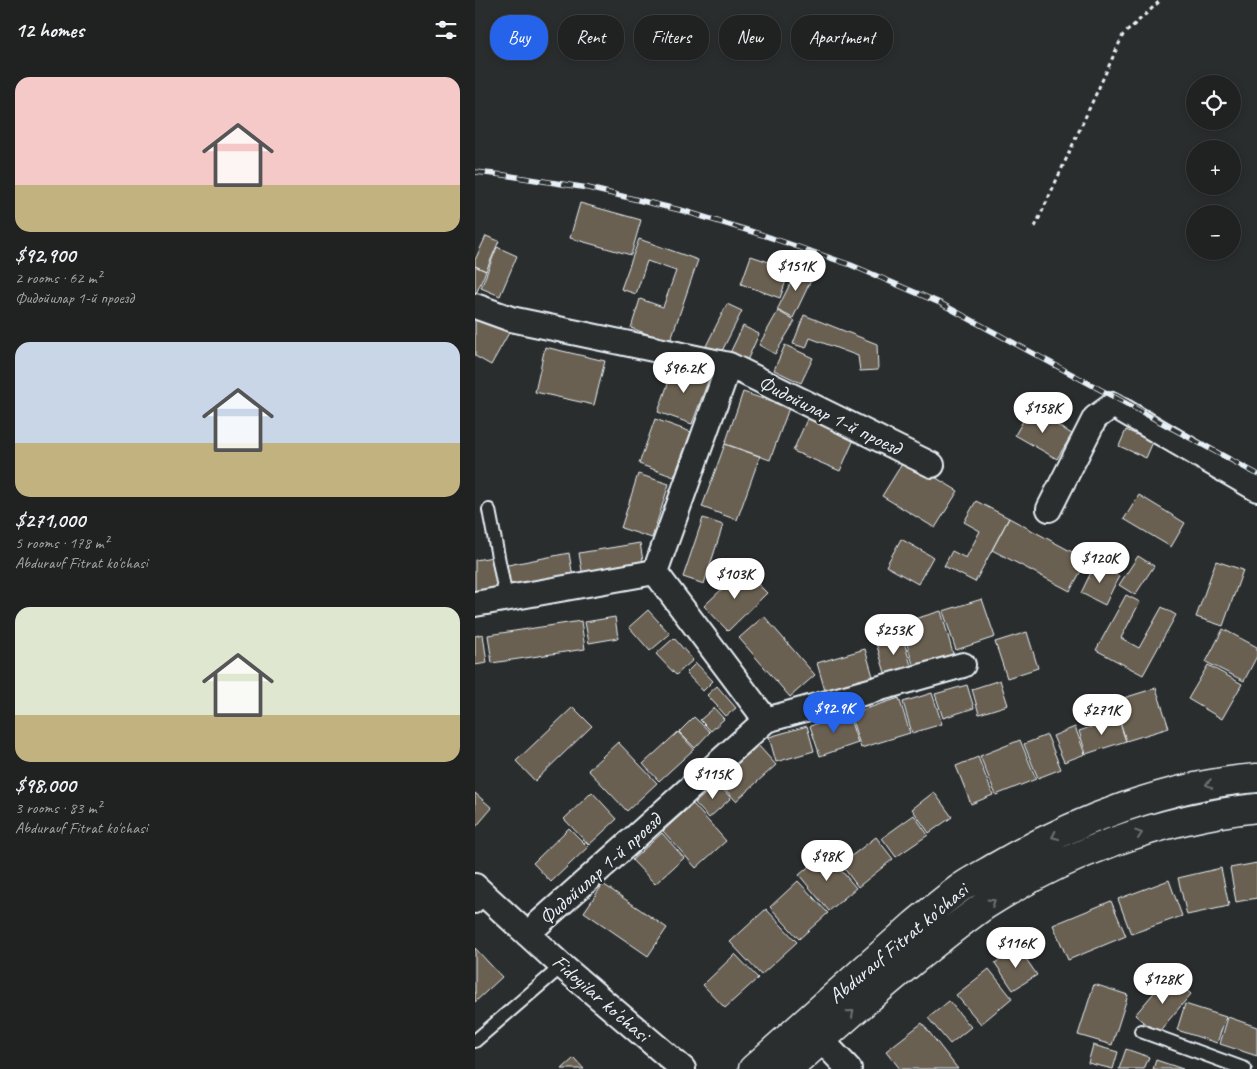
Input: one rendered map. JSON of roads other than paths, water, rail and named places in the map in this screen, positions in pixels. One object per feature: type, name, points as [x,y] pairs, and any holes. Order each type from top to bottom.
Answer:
[{"type":"main road","name":"Abdurauf Fitrat ko'chasi","points":[[789,1069],[813,1031],[915,924],[964,886],[1017,854],[1098,817],[1181,790],[1257,778]]},
{"type":"main road","name":"Abdurauf Fitrat ko'chasi","points":[[753,1069],[875,992],[937,941],[983,908],[1029,879],[1079,856],[1158,828],[1185,820],[1257,808]]},
{"type":"street","name":"Фидойилар 1-й проезд","points":[[475,306],[511,319],[729,365],[932,466]]},
{"type":"street","points":[[655,572],[729,365]]},
{"type":"street","points":[[1049,509],[1095,418],[1113,405],[1257,489]]},
{"type":"street","points":[[475,604],[655,572]]},
{"type":"street","points":[[655,572],[766,720]]},
{"type":"street","name":"Фидойилар 1-й проезд","points":[[527,934],[766,720],[963,665]]},
{"type":"street","name":"Fidoyilar ko'chasi","points":[[479,897],[527,934],[683,1069]]},
{"type":"street","points":[[813,1031],[849,1069]]},
{"type":"lane","points":[[489,510],[506,598]]},
{"type":"lane","points":[[475,1042],[562,966]]},
{"type":"lane","points":[[1141,1030],[1245,1069]]},
{"type":"railway","points":[[475,172],[588,188],[684,211],[851,265],[940,303],[1257,474]]}]
